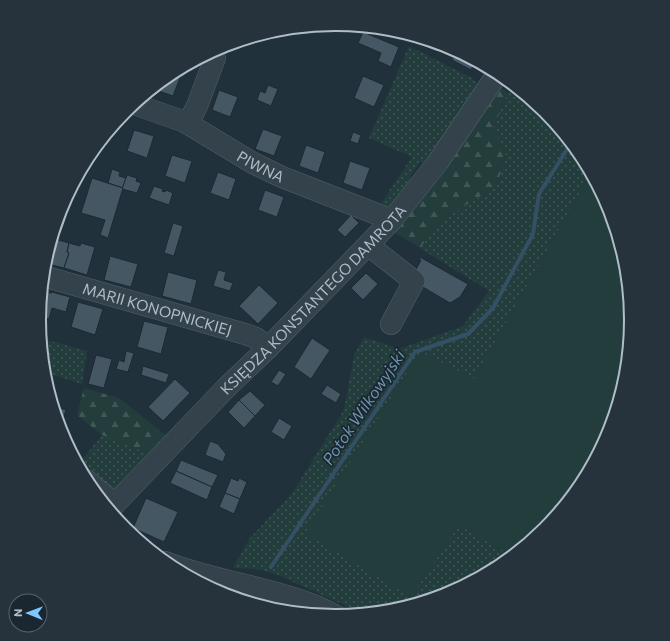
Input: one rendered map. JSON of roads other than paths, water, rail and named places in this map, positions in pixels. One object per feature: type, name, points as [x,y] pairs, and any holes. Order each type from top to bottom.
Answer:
[{"type":"street","points":[[188,124],[197,106],[216,58]]},
{"type":"street","name":"KSIĘDZA KONSTANTEGO DAMROTA","points":[[113,506],[226,388],[268,348],[392,220],[438,162],[494,79]]},
{"type":"street","name":"PIWNA","points":[[140,106],[188,124],[253,163],[276,174],[392,220]]},
{"type":"street","points":[[368,245],[414,281],[391,324]]},
{"type":"street","name":"MARII KONOPNICKIEJ","points":[[49,278],[246,334],[256,338],[268,348]]},
{"type":"street","points":[[189,570],[272,601],[313,605],[322,609]]},
{"type":"waterway","name":"Potok Wilkowyjski","points":[[271,567],[415,352],[468,334],[493,308],[533,234],[539,194],[568,148]]}]
